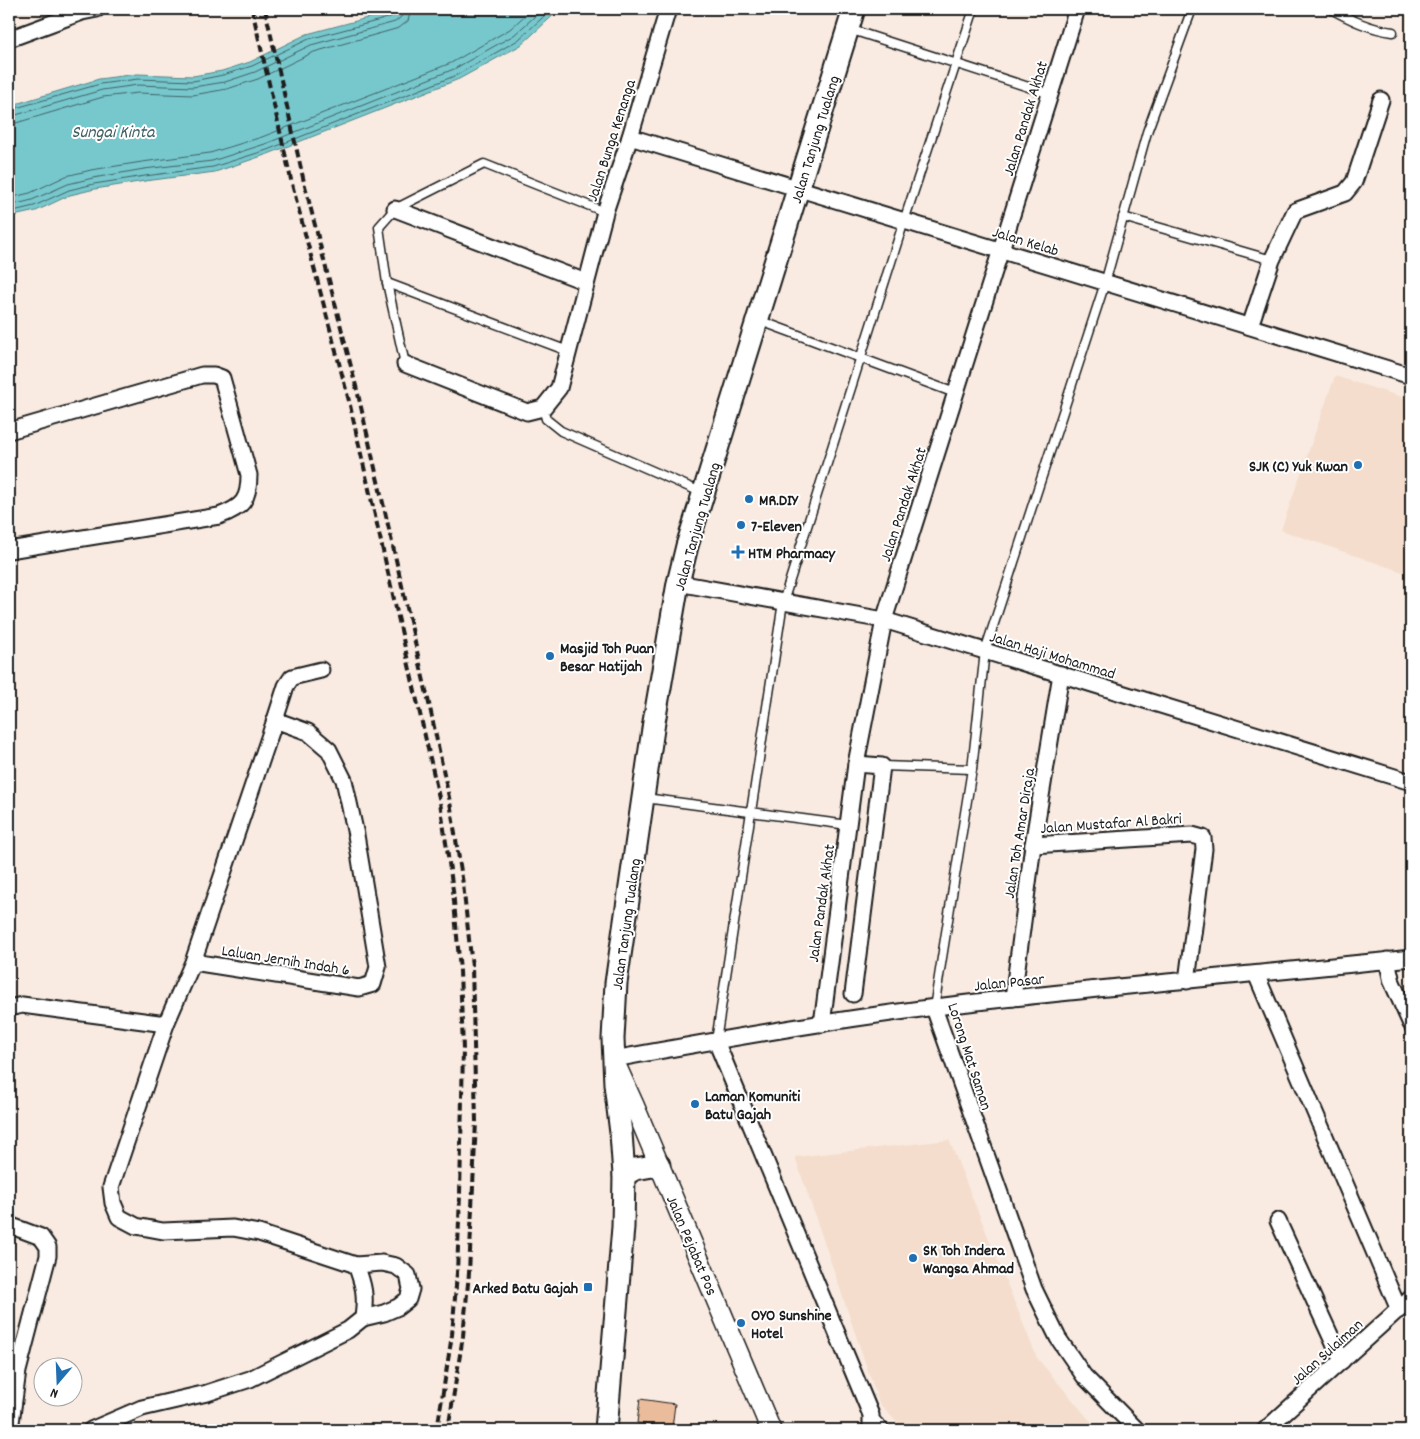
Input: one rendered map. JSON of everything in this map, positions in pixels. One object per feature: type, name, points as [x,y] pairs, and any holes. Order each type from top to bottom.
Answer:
[{"type":"main road","name":"Jalan Tanjung Tualang","points":[[606,1430],[623,1226],[624,1175],[613,1039],[616,982],[654,722],[678,583],[687,546],[851,19]]},
{"type":"main road","points":[[624,1175],[635,1170],[659,1165]]},
{"type":"street","points":[[9,39],[82,12],[97,9]]},
{"type":"street","name":"Jalan Bunga Kenanga","points":[[543,408],[558,388],[605,212],[630,137],[668,9]]},
{"type":"street","name":"Jalan Pandak Akhat","points":[[822,1024],[856,764],[884,620],[1076,9]]},
{"type":"street","points":[[1250,326],[1272,260],[1295,211],[1345,193],[1354,182],[1381,100]]},
{"type":"street","name":"Jalan Kelab","points":[[630,137],[1411,376]]},
{"type":"street","points":[[395,209],[586,282]]},
{"type":"street","points":[[405,364],[527,412],[543,408]]},
{"type":"street","points":[[9,431],[202,375],[214,375],[222,378],[249,474],[249,490],[243,502],[233,511],[219,516],[9,550]]},
{"type":"street","name":"Jalan Haji Mohammad","points":[[678,583],[884,620],[1411,782]]},
{"type":"street","points":[[91,1430],[142,1408],[207,1393],[250,1379],[348,1330],[363,1318],[384,1313],[398,1307],[408,1299],[411,1288],[408,1275],[396,1266],[382,1263],[356,1265],[259,1233],[233,1228],[163,1231],[136,1226],[119,1217],[113,1203],[112,1187],[166,1024],[193,962],[286,686],[292,678],[321,670]]},
{"type":"street","name":"Jalan Toh Amar Diraja","points":[[1013,998],[1033,845],[1061,674]]},
{"type":"street","name":"Laluan Jernih Indah 6","points":[[193,962],[359,988],[373,984],[378,967],[356,835],[344,780],[329,750],[308,732],[275,720]]},
{"type":"street","points":[[853,994],[882,766],[856,764]]},
{"type":"street","name":"Jalan Mustafar Al Bakri","points":[[1033,845],[1192,835],[1203,838],[1204,849],[1187,981]]},
{"type":"street","name":"Jalan Pasar","points":[[614,1059],[822,1024],[934,1008],[1013,998],[1411,958]]},
{"type":"street","points":[[830,960],[857,963]]},
{"type":"street","points":[[1387,960],[1392,982],[1411,1024]]},
{"type":"street","points":[[1256,974],[1399,1310]]},
{"type":"street","points":[[9,1008],[22,1005],[166,1024]]},
{"type":"street","name":"Lorong Mat Saman","points":[[934,1008],[1034,1289],[1058,1338],[1084,1376],[1136,1430]]},
{"type":"street","points":[[716,1041],[871,1415],[871,1430]]},
{"type":"street","name":"Jalan Pejabat Pos","points":[[614,1059],[766,1425]]},
{"type":"street","points":[[1278,1221],[1342,1361]]},
{"type":"street","points":[[9,1225],[40,1237],[48,1247],[48,1256],[18,1370],[10,1430]]},
{"type":"street","points":[[356,1265],[363,1285],[365,1303],[363,1318]]},
{"type":"street","name":"Jalan Sulaiman","points":[[1265,1430],[1411,1298]]},
{"type":"lane","points":[[716,1041],[783,602],[904,221],[974,9]]},
{"type":"lane","name":"Lorong Mat Saman","points":[[934,1008],[972,769],[985,651],[1105,283],[1147,132],[1192,9]]},
{"type":"lane","points":[[1331,9],[1355,22],[1393,32]]},
{"type":"lane","points":[[851,19],[956,64],[1050,94]]},
{"type":"lane","points":[[405,364],[387,283],[379,227],[395,209],[484,164],[605,212]]},
{"type":"lane","points":[[1123,217],[1272,260]]},
{"type":"lane","points":[[387,283],[568,351]]},
{"type":"lane","points":[[758,320],[956,393]]},
{"type":"lane","points":[[543,408],[546,419],[561,431],[704,494]]},
{"type":"lane","points":[[882,766],[972,769]]},
{"type":"lane","points":[[643,798],[848,825]]},
{"type":"lane","points":[[871,1415],[886,1430]]},
{"type":"shaded area","name":"SJK (C) Yuk Kwan","points":[[1335,376],[1411,400],[1411,575],[1281,530]]},
{"type":"shaded area","name":"SK Toh Indera Wangsa Ahmad","points":[[949,1140],[1037,1358],[1098,1430],[904,1430],[879,1403],[795,1157]]},
{"type":"water","name":"Sungai Kinta","points":[[398,9],[560,9],[521,45],[459,79],[268,154],[215,172],[145,181],[70,195],[36,211],[9,217],[9,106],[99,79],[137,74],[193,76],[222,71],[250,62],[307,34]]},
{"type":"building","points":[[640,1399],[675,1404],[672,1428],[637,1423]]},
{"type":"railway","points":[[252,9],[292,184],[349,401],[440,802],[453,890],[460,971],[463,1049],[460,1194],[452,1335],[437,1430]]},
{"type":"railway","points":[[265,9],[304,182],[358,394],[430,708],[450,802],[463,884],[472,967],[476,1121],[469,1273],[463,1336],[448,1430]]},
{"type":"place","name":"SJK (C) Yuk Kwan","points":[[1358,465]]},
{"type":"place","name":"MR.DIY","points":[[749,499]]},
{"type":"place","name":"7-Eleven","points":[[741,525]]},
{"type":"place","name":"HTM Pharmacy","points":[[738,552]]},
{"type":"place","name":"Masjid Toh Puan Besar Hatijah","points":[[550,656]]},
{"type":"place","name":"Laman Komuniti Batu Gajah","points":[[695,1104]]},
{"type":"place","name":"SK Toh Indera Wangsa Ahmad","points":[[913,1258]]},
{"type":"place","name":"Arked Batu Gajah","points":[[588,1287]]},
{"type":"place","name":"OYO Sunshine Hotel","points":[[741,1323]]}]
